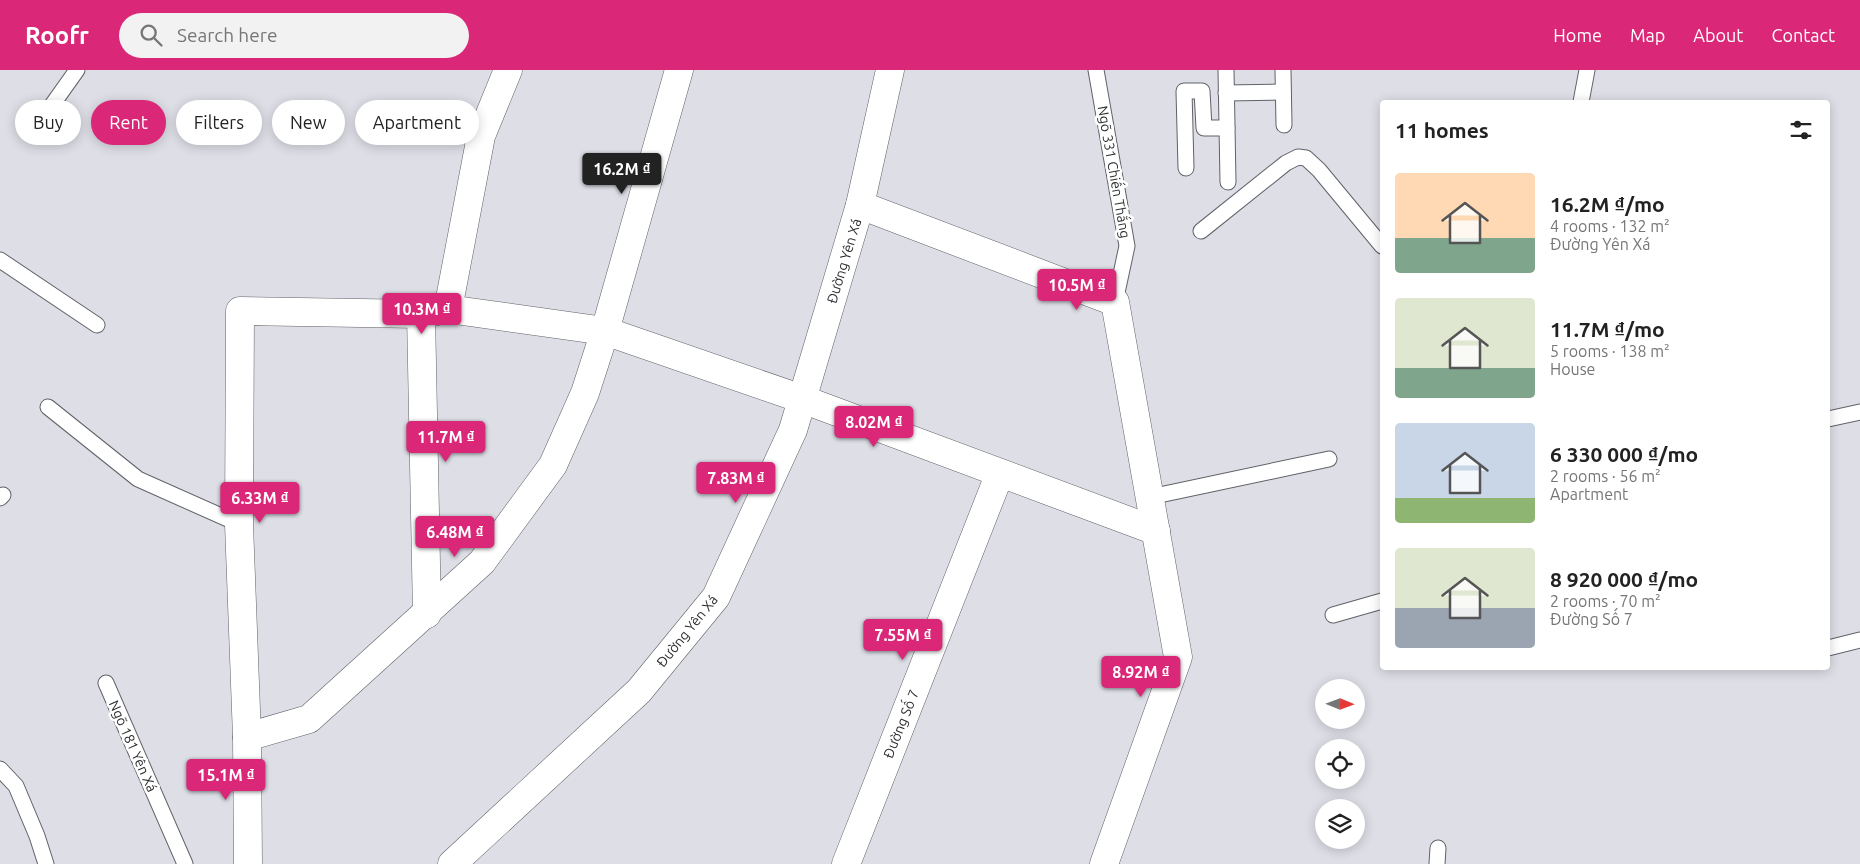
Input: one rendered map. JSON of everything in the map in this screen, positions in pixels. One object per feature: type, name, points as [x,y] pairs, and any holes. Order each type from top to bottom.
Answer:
[{"type":"street","points":[[448,309],[481,136],[508,70]]},
{"type":"street","points":[[247,737],[309,719],[427,614],[482,562],[553,465],[585,393],[605,331],[679,70]]},
{"type":"street","name":"Đường Yên Xá","points":[[452,864],[639,691],[716,597],[793,430],[860,205],[890,70]]},
{"type":"street","points":[[860,205],[1115,302],[1178,657],[1104,864]]},
{"type":"street","points":[[248,864],[247,737],[239,524],[240,311],[421,314],[448,309],[605,331],[802,399],[1156,530]]},
{"type":"street","points":[[421,314],[427,614]]},
{"type":"street","name":"Đường Số 7","points":[[846,864],[1000,473]]},
{"type":"lane","points":[[55,100],[77,70]]},
{"type":"lane","name":"Ngõ 331 Chiến Thắng","points":[[1096,70],[1128,246],[1115,302]]},
{"type":"lane","points":[[1226,70],[1228,182]]},
{"type":"lane","points":[[1282,70],[1284,125]]},
{"type":"lane","points":[[1581,100],[1587,70]]},
{"type":"lane","points":[[1186,168],[1184,90],[1202,91],[1204,128],[1227,128]]},
{"type":"lane","points":[[1226,93],[1283,92]]},
{"type":"lane","points":[[1201,231],[1286,163],[1298,158],[1306,158],[1319,170],[1380,244]]},
{"type":"lane","points":[[0,260],[97,325]]},
{"type":"lane","points":[[48,407],[138,478],[239,524]]},
{"type":"lane","points":[[1830,419],[1860,412]]},
{"type":"lane","points":[[1150,497],[1329,460]]},
{"type":"lane","points":[[1333,615],[1380,602]]},
{"type":"lane","points":[[1830,648],[1860,640]]},
{"type":"lane","name":"Ngõ 181 Yên Xá","points":[[106,683],[185,864]]},
{"type":"lane","points":[[0,769],[16,786],[37,836],[46,864]]},
{"type":"lane","points":[[1437,864],[1438,848]]}]
